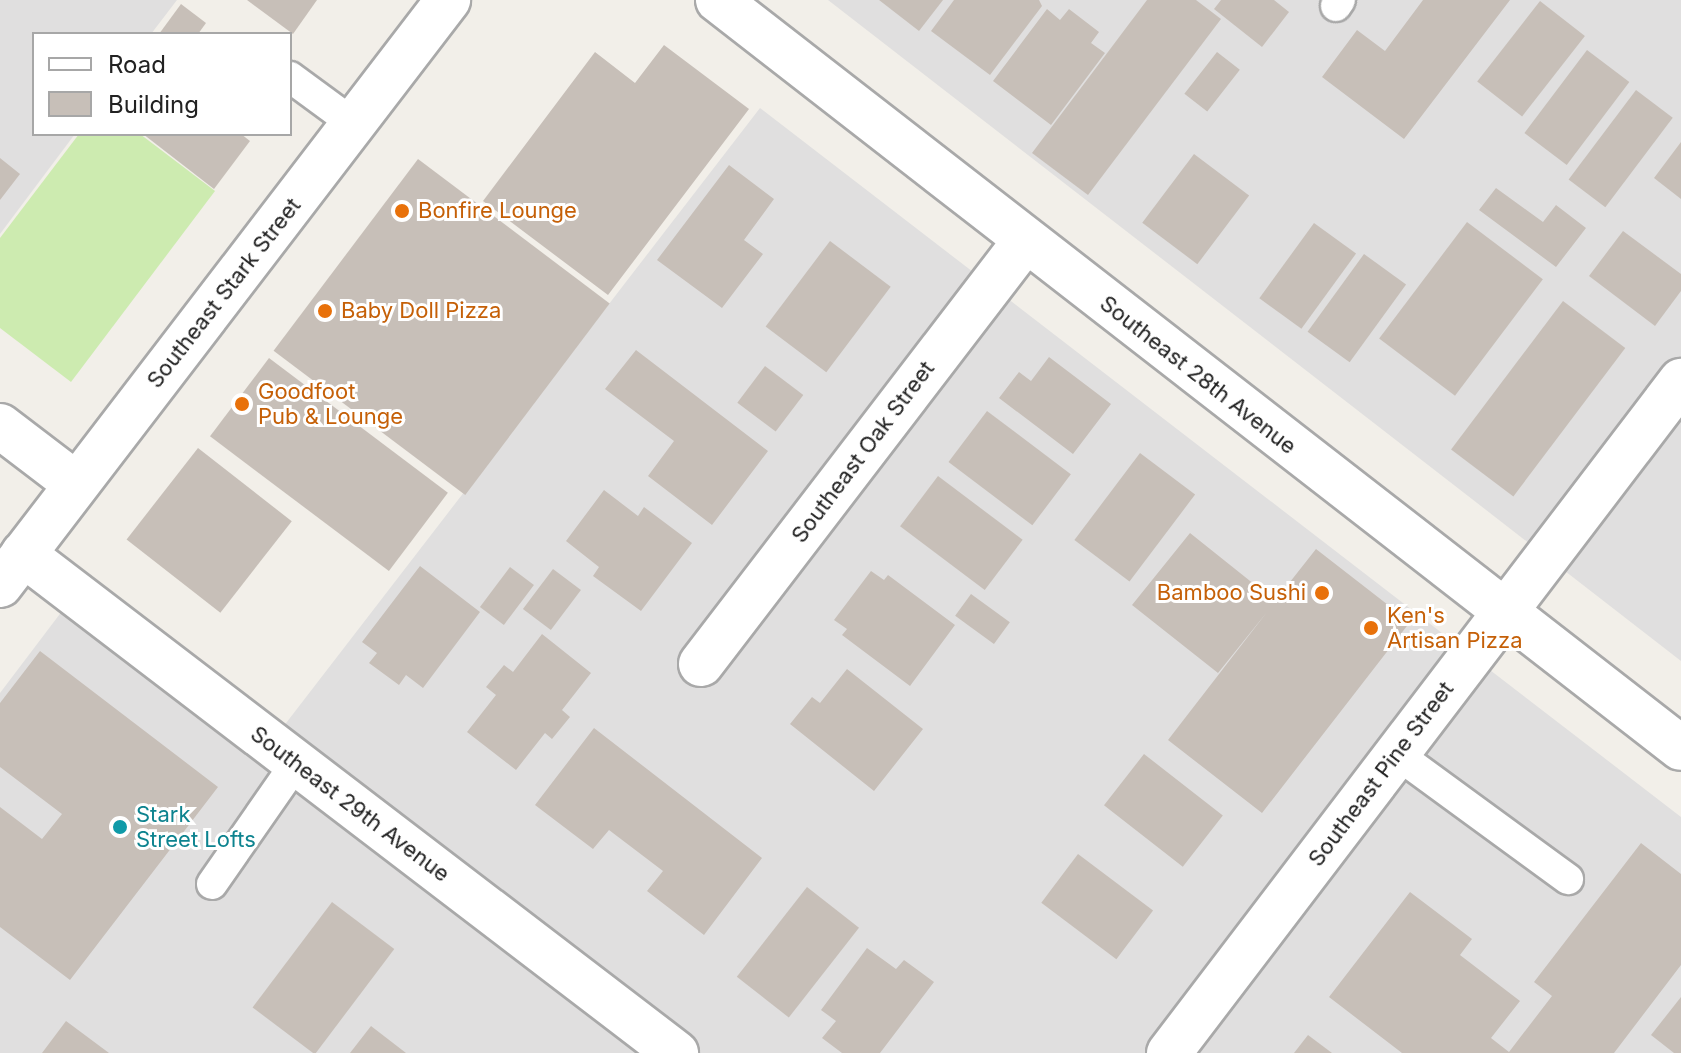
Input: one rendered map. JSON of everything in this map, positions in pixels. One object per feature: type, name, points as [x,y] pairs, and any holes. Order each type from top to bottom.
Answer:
[{"type":"street","name":"Southeast Stark Street","points":[[12,570],[448,0]]},
{"type":"street","name":"Southeast 28th Avenue","points":[[718,0],[1681,748]]},
{"type":"street","name":"Southeast Oak Street","points":[[701,664],[1025,241]]},
{"type":"street","name":"Southeast Pine Street","points":[[1169,1053],[1681,381]]},
{"type":"street","points":[[0,426],[76,484]]},
{"type":"street","name":"Southeast 29th Avenue","points":[[12,570],[296,763],[676,1053]]},
{"type":"lane","points":[[292,78],[354,124]]},
{"type":"lane","points":[[1397,754],[1568,879]]},
{"type":"lane","points":[[212,884],[296,763]]},
{"type":"shaded area","points":[[0,0],[177,0],[153,32],[32,32],[32,136],[74,136],[0,234]]},
{"type":"shaded area","points":[[828,0],[1681,0],[1681,661]]},
{"type":"shaded area","points":[[760,108],[1681,817],[1681,1053],[0,1053],[0,693],[78,590],[273,740]]},
{"type":"green space","points":[[77,136],[143,136],[215,191],[71,382],[0,328],[0,238]]},
{"type":"building","points":[[247,0],[317,0],[293,34]]},
{"type":"building","points":[[879,0],[943,0],[919,31]]},
{"type":"building","points":[[954,0],[1039,0],[1042,6],[990,75],[931,31]]},
{"type":"building","points":[[1147,0],[1196,0],[1221,19],[1088,195],[1032,153]]},
{"type":"building","points":[[1221,0],[1274,0],[1289,12],[1262,47],[1214,9]]},
{"type":"building","points":[[1423,0],[1510,0],[1404,139],[1322,77],[1357,30],[1385,51]]},
{"type":"building","points":[[1540,1],[1585,36],[1522,116],[1477,81]]},
{"type":"building","points":[[181,4],[206,23],[199,32],[160,32]]},
{"type":"building","points":[[1047,9],[1060,20],[1069,9],[1099,32],[1091,43],[1105,53],[1051,125],[993,81]]},
{"type":"building","points":[[664,45],[749,109],[608,295],[483,201],[595,52],[635,83]]},
{"type":"building","points":[[1587,50],[1629,82],[1567,165],[1524,133]]},
{"type":"building","points":[[1217,52],[1240,70],[1207,112],[1184,94]]},
{"type":"building","points":[[1636,90],[1673,118],[1605,207],[1569,179]]},
{"type":"building","points":[[146,136],[244,136],[250,141],[214,189]]},
{"type":"building","points":[[1681,142],[1681,199],[1654,178]]},
{"type":"building","points":[[1194,154],[1249,196],[1197,264],[1142,223]]},
{"type":"building","points":[[0,158],[20,174],[0,200]]},
{"type":"building","points":[[418,159],[610,303],[465,495],[274,351]]},
{"type":"building","points":[[729,165],[774,199],[744,240],[763,254],[722,308],[657,260]]},
{"type":"building","points":[[1496,188],[1543,222],[1556,205],[1586,228],[1556,267],[1479,210]]},
{"type":"building","points":[[1467,222],[1543,279],[1455,396],[1379,339]]},
{"type":"building","points":[[1314,223],[1356,254],[1301,329],[1259,298]]},
{"type":"building","points":[[1623,231],[1681,274],[1681,291],[1655,326],[1589,276]]},
{"type":"building","points":[[830,241],[891,287],[826,372],[766,326]]},
{"type":"building","points":[[1364,254],[1406,285],[1350,362],[1308,332]]},
{"type":"building","points":[[1563,301],[1625,348],[1513,496],[1451,450]]},
{"type":"building","points":[[636,350],[768,451],[712,525],[648,476],[674,441],[605,389]]},
{"type":"building","points":[[1049,357],[1111,404],[1073,454],[999,398],[1019,372],[1031,381]]},
{"type":"building","points":[[269,358],[448,493],[389,571],[210,436]]},
{"type":"building","points":[[765,366],[803,395],[776,432],[737,403]]},
{"type":"building","points":[[987,411],[1071,474],[1032,525],[948,462]]},
{"type":"building","points":[[198,448],[292,521],[220,613],[127,539]]},
{"type":"building","points":[[1140,453],[1195,495],[1130,582],[1074,540]]},
{"type":"building","points":[[938,476],[1023,540],[985,590],[900,526]]},
{"type":"building","points":[[604,490],[638,516],[644,507],[692,543],[641,611],[593,576],[599,567],[566,541]]},
{"type":"building","points":[[1190,533],[1275,601],[1316,549],[1410,622],[1262,813],[1168,740],[1267,612],[1218,673],[1132,605]]},
{"type":"building","points":[[420,566],[480,612],[423,688],[406,675],[399,685],[369,663],[377,653],[362,642]]},
{"type":"building","points":[[510,567],[534,585],[504,625],[480,607]]},
{"type":"building","points":[[553,569],[581,590],[551,630],[523,609]]},
{"type":"building","points":[[871,571],[884,580],[888,575],[955,625],[910,686],[842,635],[847,629],[834,620]]},
{"type":"building","points":[[971,594],[1010,622],[994,644],[955,616]]},
{"type":"building","points":[[542,634],[591,673],[562,710],[570,717],[552,739],[545,733],[516,770],[467,732],[496,695],[486,687],[504,665],[513,672]]},
{"type":"building","name":"Stark Street Lofts","points":[[40,651],[218,787],[70,980],[0,927],[0,807],[42,839],[62,814],[0,767],[0,703]]},
{"type":"building","points":[[847,669],[923,729],[874,791],[790,724],[812,697],[820,703]]},
{"type":"building","points":[[594,728],[762,858],[704,935],[647,891],[663,871],[609,830],[593,849],[535,805]]},
{"type":"building","points":[[1144,754],[1223,816],[1183,867],[1104,805]]},
{"type":"building","points":[[1641,843],[1681,874],[1681,965],[1614,1053],[1402,1053],[1329,997],[1410,892],[1472,939],[1460,955],[1520,1001],[1491,1038],[1509,1052],[1552,996],[1534,982]]},
{"type":"building","points":[[1078,854],[1153,911],[1116,959],[1041,903]]},
{"type":"building","points":[[807,887],[859,928],[789,1017],[737,977]]},
{"type":"building","points":[[332,902],[394,949],[316,1053],[253,1007]]},
{"type":"building","points":[[867,948],[896,969],[904,960],[934,982],[880,1053],[842,1053],[822,1038],[836,1021],[821,1010]]},
{"type":"building","points":[[1681,997],[1681,1053],[1674,1053],[1651,1035]]},
{"type":"building","points":[[66,1021],[109,1053],[42,1053]]},
{"type":"building","points":[[371,1026],[406,1053],[350,1053]]},
{"type":"building","points":[[1308,1035],[1332,1053],[1294,1053]]},
{"type":"place","name":"Bonfire Lounge","points":[[402,211]]},
{"type":"place","name":"Baby Doll Pizza","points":[[325,311]]},
{"type":"place","name":"Goodfoot Pub & Lounge","points":[[242,404]]},
{"type":"place","name":"Bamboo Sushi","points":[[1322,593]]},
{"type":"place","name":"Ken's Artisan Pizza","points":[[1371,628]]},
{"type":"place","name":"Stark Street Lofts","points":[[120,827]]}]
